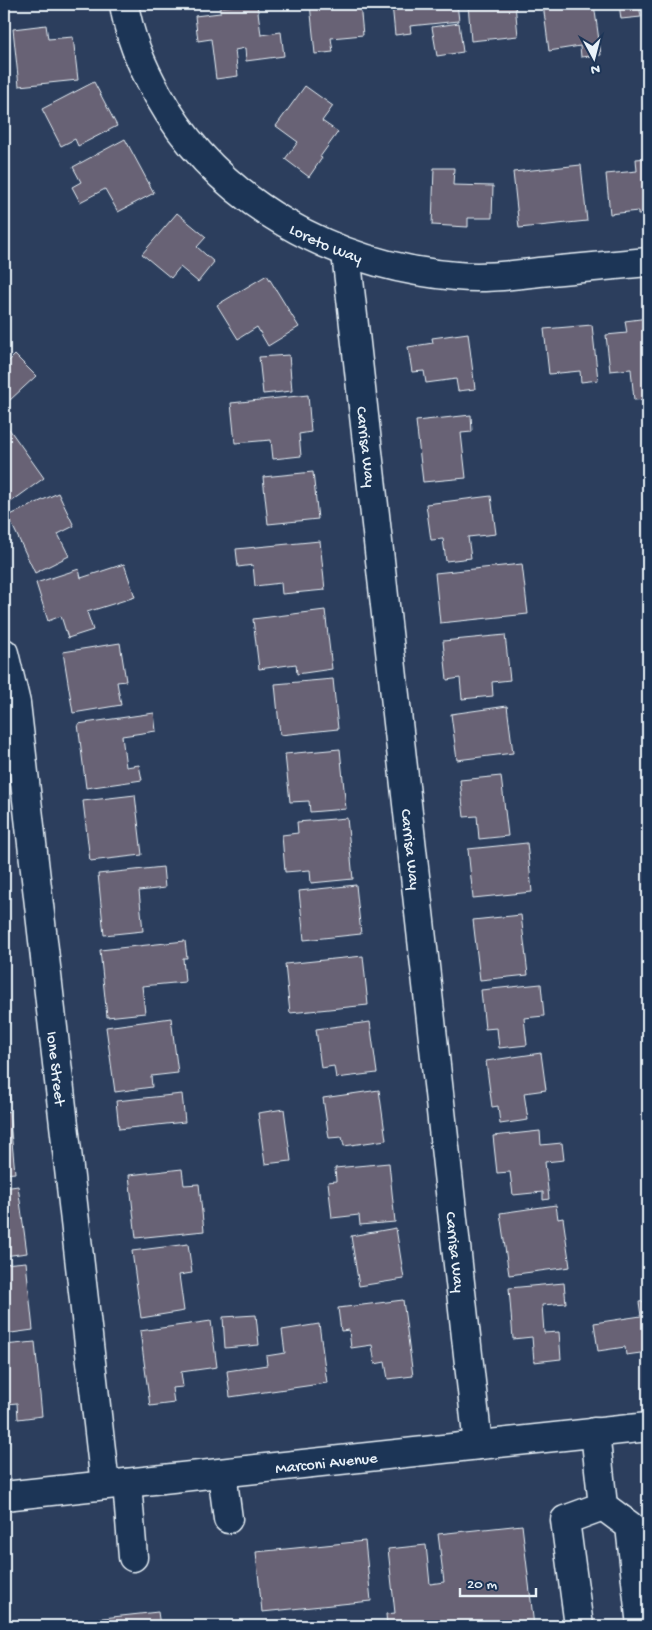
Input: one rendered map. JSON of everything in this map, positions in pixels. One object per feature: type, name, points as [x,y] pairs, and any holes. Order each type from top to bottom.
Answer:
[{"type":"street","name":"Loreto Way","points":[[124,4],[138,57],[148,78],[170,116],[196,151],[240,192],[272,216],[306,235],[346,253],[374,262],[418,272],[458,276],[497,276],[648,262]]},
{"type":"street","name":"Carrisa Way","points":[[346,253],[478,1445]]},
{"type":"street","name":"Ione Street","points":[[4,653],[16,703],[116,1484],[133,1557]]},
{"type":"street","name":"Marconi Avenue","points":[[4,1496],[648,1427]]},
{"type":"street","points":[[595,1432],[603,1506],[630,1526],[641,1626]]},
{"type":"street","points":[[222,1473],[228,1519]]},
{"type":"street","points":[[579,1626],[565,1520],[603,1506]]},
{"type":"building","points":[[257,4],[261,35],[281,32],[284,56],[246,61],[245,48],[235,50],[238,76],[216,79],[211,39],[198,41],[195,16],[220,13],[220,7]]},
{"type":"building","points":[[310,4],[360,4],[363,35],[331,38],[333,52],[315,54]]},
{"type":"building","points":[[392,4],[457,4],[459,21],[410,26],[411,33],[395,35]]},
{"type":"building","points":[[468,4],[515,4],[518,36],[471,41]]},
{"type":"building","points":[[543,4],[594,4],[601,55],[581,57],[580,46],[549,51]]},
{"type":"building","points":[[619,4],[639,4],[641,17],[621,19]]},
{"type":"building","points":[[459,23],[463,52],[437,56],[432,27]]},
{"type":"building","points":[[46,25],[48,39],[73,37],[78,80],[19,86],[13,29]]},
{"type":"building","points":[[94,82],[117,126],[78,146],[75,139],[61,146],[42,109]]},
{"type":"building","points":[[305,86],[333,106],[322,121],[338,132],[320,157],[322,158],[309,177],[285,159],[298,142],[276,126]]},
{"type":"building","points":[[125,139],[154,193],[118,212],[105,189],[80,202],[72,187],[81,182],[73,167]]},
{"type":"building","points":[[648,158],[648,214],[638,215],[638,211],[610,214],[606,174],[637,171],[636,159]]},
{"type":"building","points":[[581,165],[587,221],[519,228],[513,172]]},
{"type":"building","points":[[434,168],[454,168],[453,185],[493,186],[492,218],[468,218],[468,227],[432,225]]},
{"type":"building","points":[[177,213],[206,237],[197,247],[214,262],[198,282],[180,267],[171,278],[142,254]]},
{"type":"building","points":[[267,275],[299,327],[268,346],[257,327],[238,339],[217,305]]},
{"type":"building","points":[[648,318],[648,399],[634,400],[631,369],[610,371],[606,335],[627,333],[625,321]]},
{"type":"building","points":[[592,325],[598,380],[581,382],[580,371],[549,374],[544,329]]},
{"type":"building","points":[[468,333],[475,389],[458,391],[456,379],[426,383],[424,371],[412,372],[408,347],[433,343],[432,338]]},
{"type":"building","points":[[15,355],[36,376],[10,400],[4,393],[4,366]]},
{"type":"building","points":[[289,355],[292,391],[263,394],[259,357]]},
{"type":"building","points":[[308,395],[311,432],[299,434],[301,456],[273,459],[271,440],[235,443],[231,403]]},
{"type":"building","points":[[471,415],[472,432],[461,433],[466,478],[423,482],[416,421]]},
{"type":"building","points":[[7,426],[44,478],[4,507],[4,428]]},
{"type":"building","points":[[313,472],[318,519],[268,524],[263,477]]},
{"type":"building","points":[[58,493],[74,526],[58,534],[69,556],[35,573],[8,516]]},
{"type":"building","points":[[491,496],[496,534],[468,537],[471,558],[446,561],[443,539],[431,540],[426,504]]},
{"type":"building","points":[[320,541],[325,590],[282,594],[281,583],[255,586],[253,565],[238,567],[236,549]]},
{"type":"building","points":[[124,564],[135,597],[87,612],[93,630],[68,638],[61,616],[48,621],[36,583],[79,569],[81,578]]},
{"type":"building","points":[[522,564],[528,614],[440,623],[435,573]]},
{"type":"building","points":[[325,610],[332,669],[297,674],[296,664],[259,669],[253,619]]},
{"type":"building","points":[[505,635],[510,680],[492,682],[493,696],[462,699],[460,678],[447,680],[443,641]]},
{"type":"building","points":[[120,643],[126,681],[117,682],[121,705],[73,713],[63,652]]},
{"type":"building","points":[[333,679],[338,729],[280,735],[275,684]]},
{"type":"building","points":[[507,706],[513,753],[457,760],[451,714]]},
{"type":"building","points":[[154,713],[156,731],[122,736],[126,767],[139,765],[142,780],[86,788],[78,724]]},
{"type":"building","points":[[340,749],[346,809],[310,812],[309,801],[290,802],[285,754]]},
{"type":"building","points":[[501,776],[508,836],[479,839],[477,816],[464,817],[460,780]]},
{"type":"building","points":[[135,795],[142,855],[90,861],[83,801]]},
{"type":"building","points":[[347,818],[353,879],[311,883],[310,870],[285,872],[282,835],[298,833],[297,822]]},
{"type":"building","points":[[527,843],[532,892],[473,898],[468,849]]},
{"type":"building","points":[[163,867],[165,888],[139,891],[143,931],[104,935],[98,874]]},
{"type":"building","points":[[356,885],[361,934],[304,940],[299,891]]},
{"type":"building","points":[[521,915],[528,975],[480,980],[473,920]]},
{"type":"building","points":[[185,941],[187,958],[183,958],[185,982],[142,986],[145,1013],[107,1017],[100,950]]},
{"type":"building","points":[[363,956],[368,1005],[290,1013],[285,964]]},
{"type":"building","points":[[541,984],[544,1016],[524,1018],[527,1045],[499,1048],[497,1028],[485,1029],[481,990]]},
{"type":"building","points":[[171,1018],[178,1073],[151,1076],[152,1087],[115,1092],[106,1027]]},
{"type":"building","points":[[370,1022],[377,1073],[336,1078],[334,1066],[321,1068],[316,1029]]},
{"type":"building","points":[[4,1053],[10,1100],[4,1100]]},
{"type":"building","points":[[541,1053],[546,1090],[524,1093],[528,1120],[500,1124],[498,1106],[492,1107],[486,1061]]},
{"type":"building","points":[[379,1090],[386,1140],[344,1146],[342,1137],[329,1138],[323,1098]]},
{"type":"building","points":[[182,1094],[185,1122],[119,1129],[116,1101]]},
{"type":"building","points":[[284,1109],[291,1161],[265,1164],[258,1113]]},
{"type":"building","points":[[9,1111],[15,1173],[4,1174],[4,1112]]},
{"type":"building","points":[[540,1131],[541,1145],[562,1143],[564,1160],[545,1162],[549,1199],[543,1200],[543,1192],[513,1195],[510,1172],[497,1173],[493,1136]]},
{"type":"building","points":[[389,1163],[395,1222],[360,1225],[359,1215],[332,1218],[328,1182],[336,1181],[335,1168]]},
{"type":"building","points":[[182,1169],[184,1185],[199,1184],[204,1231],[136,1238],[129,1175]]},
{"type":"building","points":[[18,1186],[27,1253],[4,1256],[4,1188]]},
{"type":"building","points":[[556,1205],[558,1219],[563,1218],[570,1267],[509,1275],[500,1213]]},
{"type":"building","points":[[396,1228],[404,1279],[359,1286],[351,1236]]},
{"type":"building","points":[[188,1244],[192,1273],[179,1275],[184,1311],[141,1318],[132,1251]]},
{"type":"building","points":[[26,1262],[33,1330],[4,1334],[4,1264]]},
{"type":"building","points":[[564,1283],[566,1303],[542,1305],[544,1333],[559,1332],[561,1359],[534,1362],[532,1337],[513,1339],[509,1288]]},
{"type":"building","points":[[403,1300],[413,1376],[388,1379],[385,1362],[375,1364],[372,1345],[351,1348],[349,1330],[341,1331],[338,1308]]},
{"type":"building","points":[[648,1301],[648,1352],[626,1355],[625,1347],[598,1351],[594,1323],[641,1316],[639,1302]]},
{"type":"building","points":[[256,1315],[259,1345],[225,1348],[223,1317]]},
{"type":"building","points":[[211,1321],[217,1367],[181,1372],[183,1387],[172,1388],[174,1403],[150,1406],[140,1331]]},
{"type":"building","points":[[319,1324],[327,1383],[230,1397],[227,1371],[267,1365],[266,1356],[285,1353],[282,1330]]},
{"type":"building","points":[[35,1342],[42,1416],[18,1419],[17,1403],[7,1404],[4,1345]]},
{"type":"building","points":[[648,1510],[648,1546],[645,1511]]},
{"type":"building","points":[[522,1525],[534,1626],[387,1626],[386,1614],[395,1613],[388,1549],[426,1545],[430,1584],[444,1582],[438,1534]]},
{"type":"building","points":[[365,1541],[371,1601],[262,1612],[256,1552]]},
{"type":"building","points":[[158,1612],[160,1626],[30,1626]]}]
